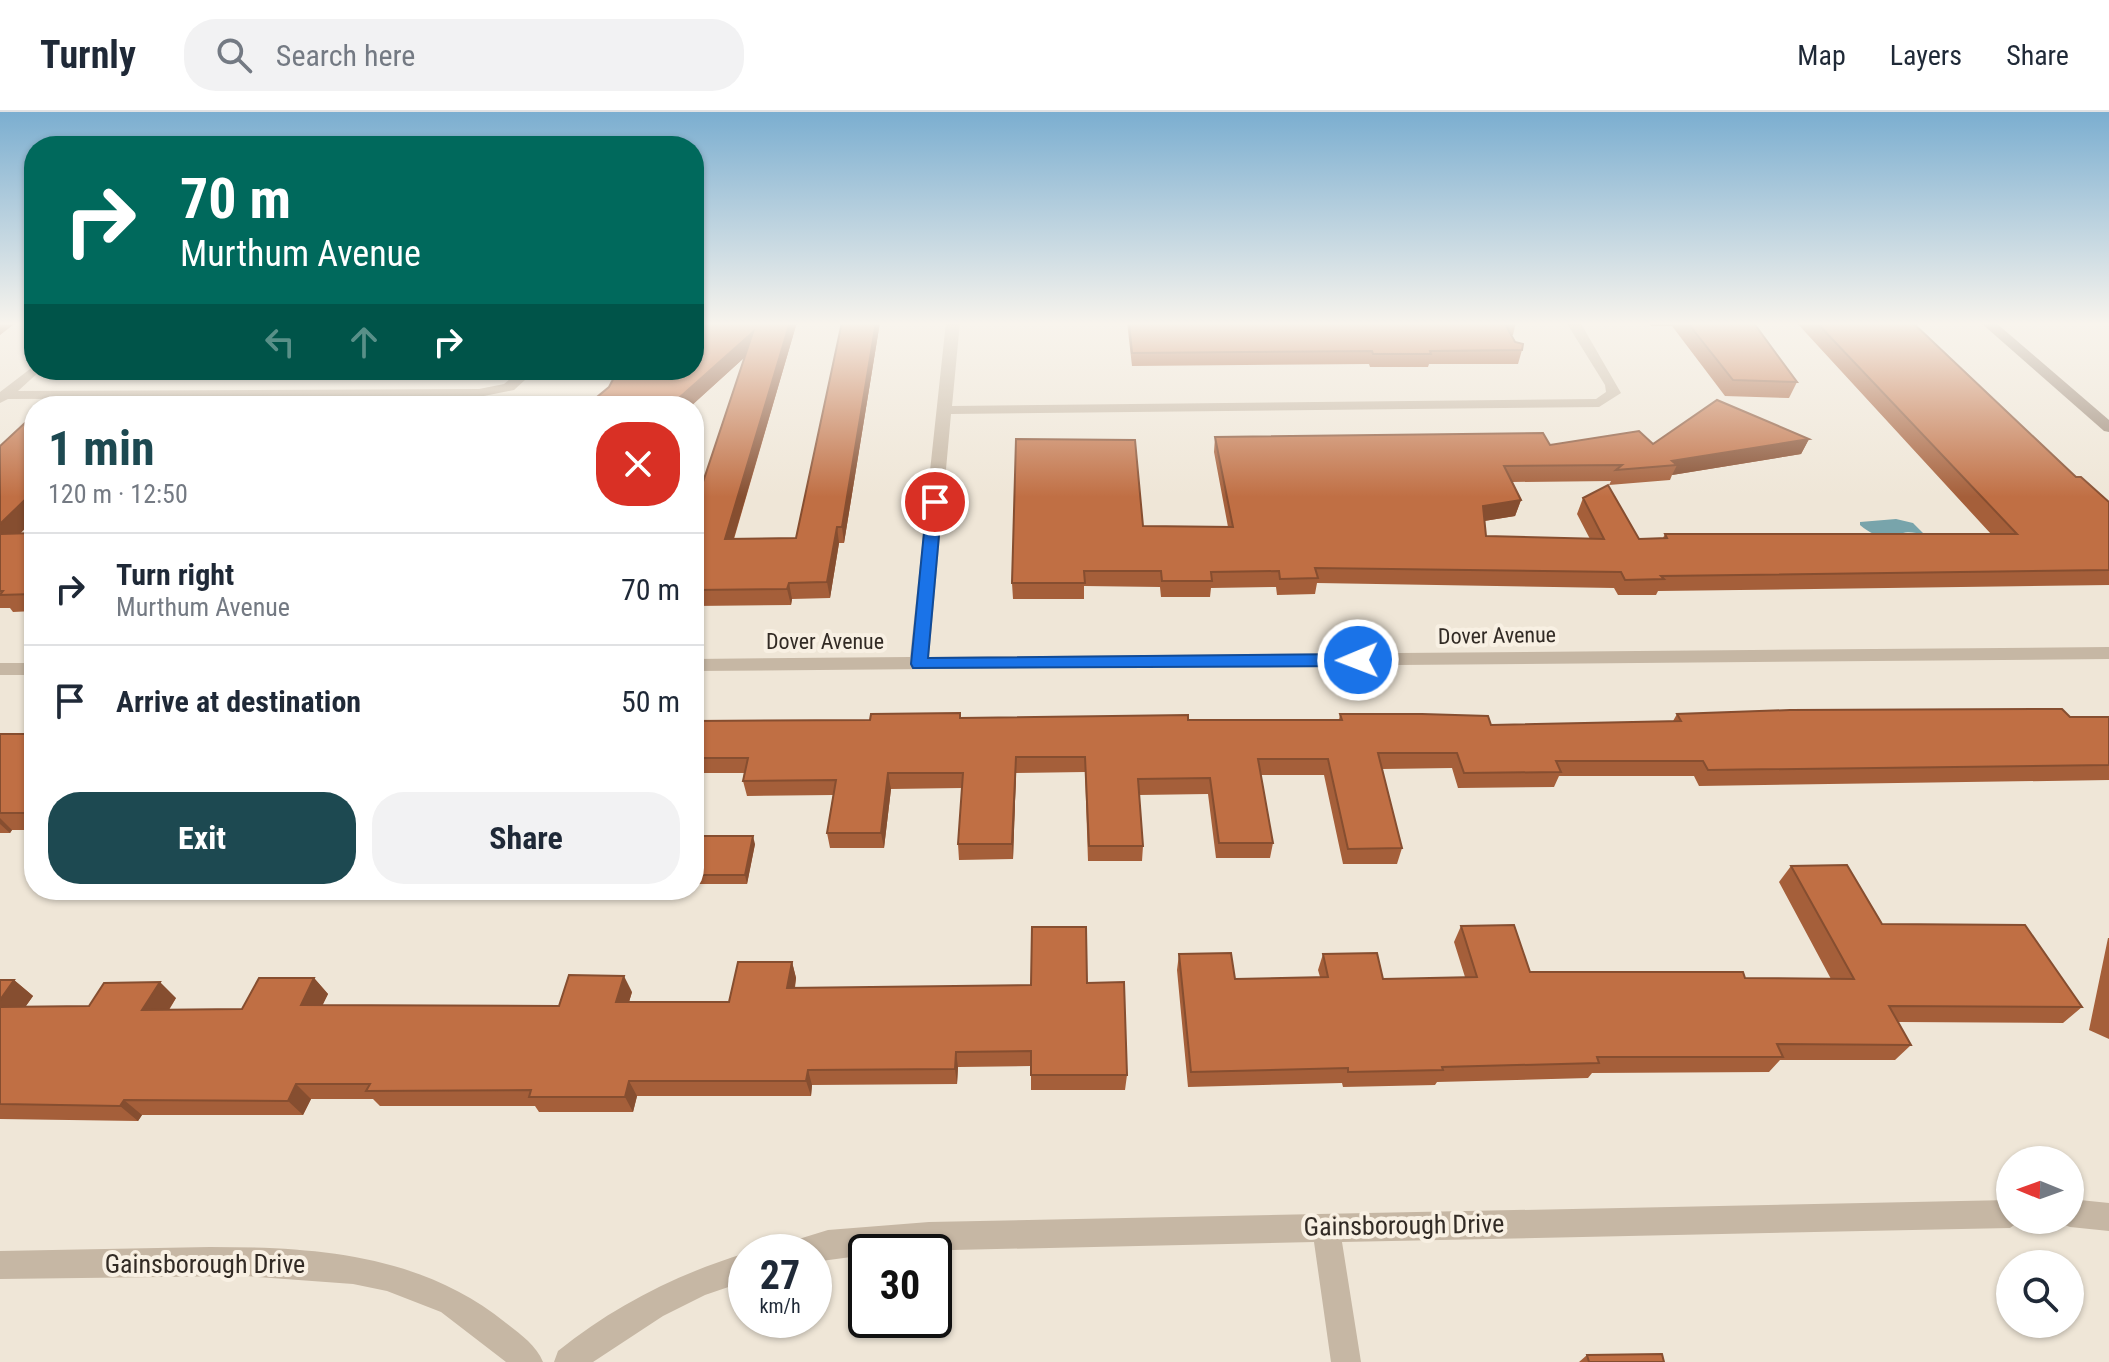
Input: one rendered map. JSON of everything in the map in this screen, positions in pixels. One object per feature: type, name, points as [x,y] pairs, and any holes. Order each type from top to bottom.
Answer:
[{"type":"street","points":[[2,397],[22,380]]},
{"type":"street","points":[[121,396],[479,393],[509,387],[517,380]]},
{"type":"street","points":[[919,664],[946,380]]},
{"type":"street","points":[[943,410],[1589,405],[1608,400],[1614,393],[1609,380]]},
{"type":"street","points":[[2054,380],[2109,428]]},
{"type":"street","points":[[2,397],[24,397]]},
{"type":"street","name":"Dover Avenue","points":[[704,665],[2109,653]]},
{"type":"street","points":[[0,669],[24,669]]},
{"type":"street","name":"Gainsborough Drive","points":[[832,1244],[929,1236],[1996,1214]]},
{"type":"street","points":[[2084,1214],[2109,1217]]},
{"type":"street","points":[[1326,1226],[1346,1362]]},
{"type":"street","name":"Gainsborough Drive","points":[[0,1265],[290,1261],[349,1270],[408,1285],[449,1301],[493,1329],[528,1362]]},
{"type":"street","points":[[569,1362],[594,1340],[643,1310],[728,1275]]},
{"type":"water","points":[[1896,519],[1913,523],[1924,534],[1908,532],[1881,536],[1860,525],[1860,522]]},
{"type":"building","points":[[613,380],[699,380],[681,396],[598,396]]},
{"type":"building","points":[[737,380],[773,380],[725,539],[796,538],[830,380],[866,380],[842,527],[837,527],[827,582],[789,583],[787,589],[704,590],[704,479]]},
{"type":"building","points":[[1744,380],[1796,380],[1797,382]]},
{"type":"building","points":[[1871,380],[1974,380],[2076,477],[2081,477],[2109,502],[2109,570],[1661,576],[1664,579],[1625,580],[1621,572],[1315,568],[1318,578],[1280,579],[1279,571],[1211,572],[1212,581],[1162,581],[1161,571],[1084,571],[1085,583],[1012,583],[1016,439],[1135,440],[1143,526],[1233,527],[1215,437],[1543,433],[1550,445],[1639,431],[1653,444],[1717,400],[1809,439],[1672,461],[1677,465],[1616,470],[1622,465],[1504,466],[1521,500],[1483,506],[1486,536],[1604,539],[1583,498],[1608,485],[1639,539],[1667,538],[1665,534],[2017,534]]},
{"type":"building","points":[[24,424],[24,501],[0,524],[0,446]]},
{"type":"building","points":[[24,533],[24,594],[0,595],[3,591],[0,591],[0,534]]},
{"type":"building","points":[[2062,709],[2070,717],[2109,717],[2109,765],[1708,770],[1703,761],[1556,761],[1561,772],[1464,773],[1457,753],[1378,753],[1402,848],[1348,849],[1328,759],[1258,759],[1273,843],[1219,843],[1210,778],[1138,779],[1143,846],[1089,846],[1085,757],[1016,757],[1012,844],[958,844],[963,773],[888,773],[881,833],[827,833],[836,780],[743,781],[748,758],[704,758],[704,721],[870,720],[871,714],[960,713],[960,718],[1188,715],[1188,720],[1342,720],[1340,714],[1422,714],[1488,716],[1491,725],[1681,721],[1677,714],[1790,710]]},
{"type":"building","points":[[0,734],[24,734],[24,813],[0,813]]},
{"type":"building","points":[[704,836],[753,836],[745,875],[704,875]]},
{"type":"building","points":[[1847,865],[1882,924],[2025,925],[2082,1007],[1889,1006],[1911,1045],[1777,1044],[1783,1057],[1597,1057],[1599,1063],[1442,1067],[1443,1070],[1348,1072],[1348,1068],[1191,1072],[1179,954],[1231,953],[1235,979],[1328,977],[1323,954],[1377,953],[1383,979],[1477,977],[1461,926],[1514,925],[1530,972],[1743,972],[1745,978],[1854,979],[1791,866]]},
{"type":"building","points":[[1032,927],[1086,927],[1087,983],[1124,982],[1127,1075],[1031,1075],[1031,1051],[956,1052],[955,1069],[808,1070],[806,1081],[629,1081],[625,1097],[529,1097],[531,1090],[366,1091],[370,1084],[296,1084],[288,1101],[124,1100],[120,1106],[0,1104],[0,1007],[89,1006],[104,983],[160,982],[142,1010],[242,1009],[259,978],[314,978],[301,1005],[559,1006],[569,975],[624,976],[616,1002],[729,1002],[738,962],[792,962],[787,988],[1031,985]]},
{"type":"building","points":[[0,980],[14,980],[0,1000]]},
{"type":"building","points":[[1662,1354],[1664,1362],[1589,1362],[1587,1355]]},
{"type":"route","points":[[935,502],[919,664],[1358,660]]}]
